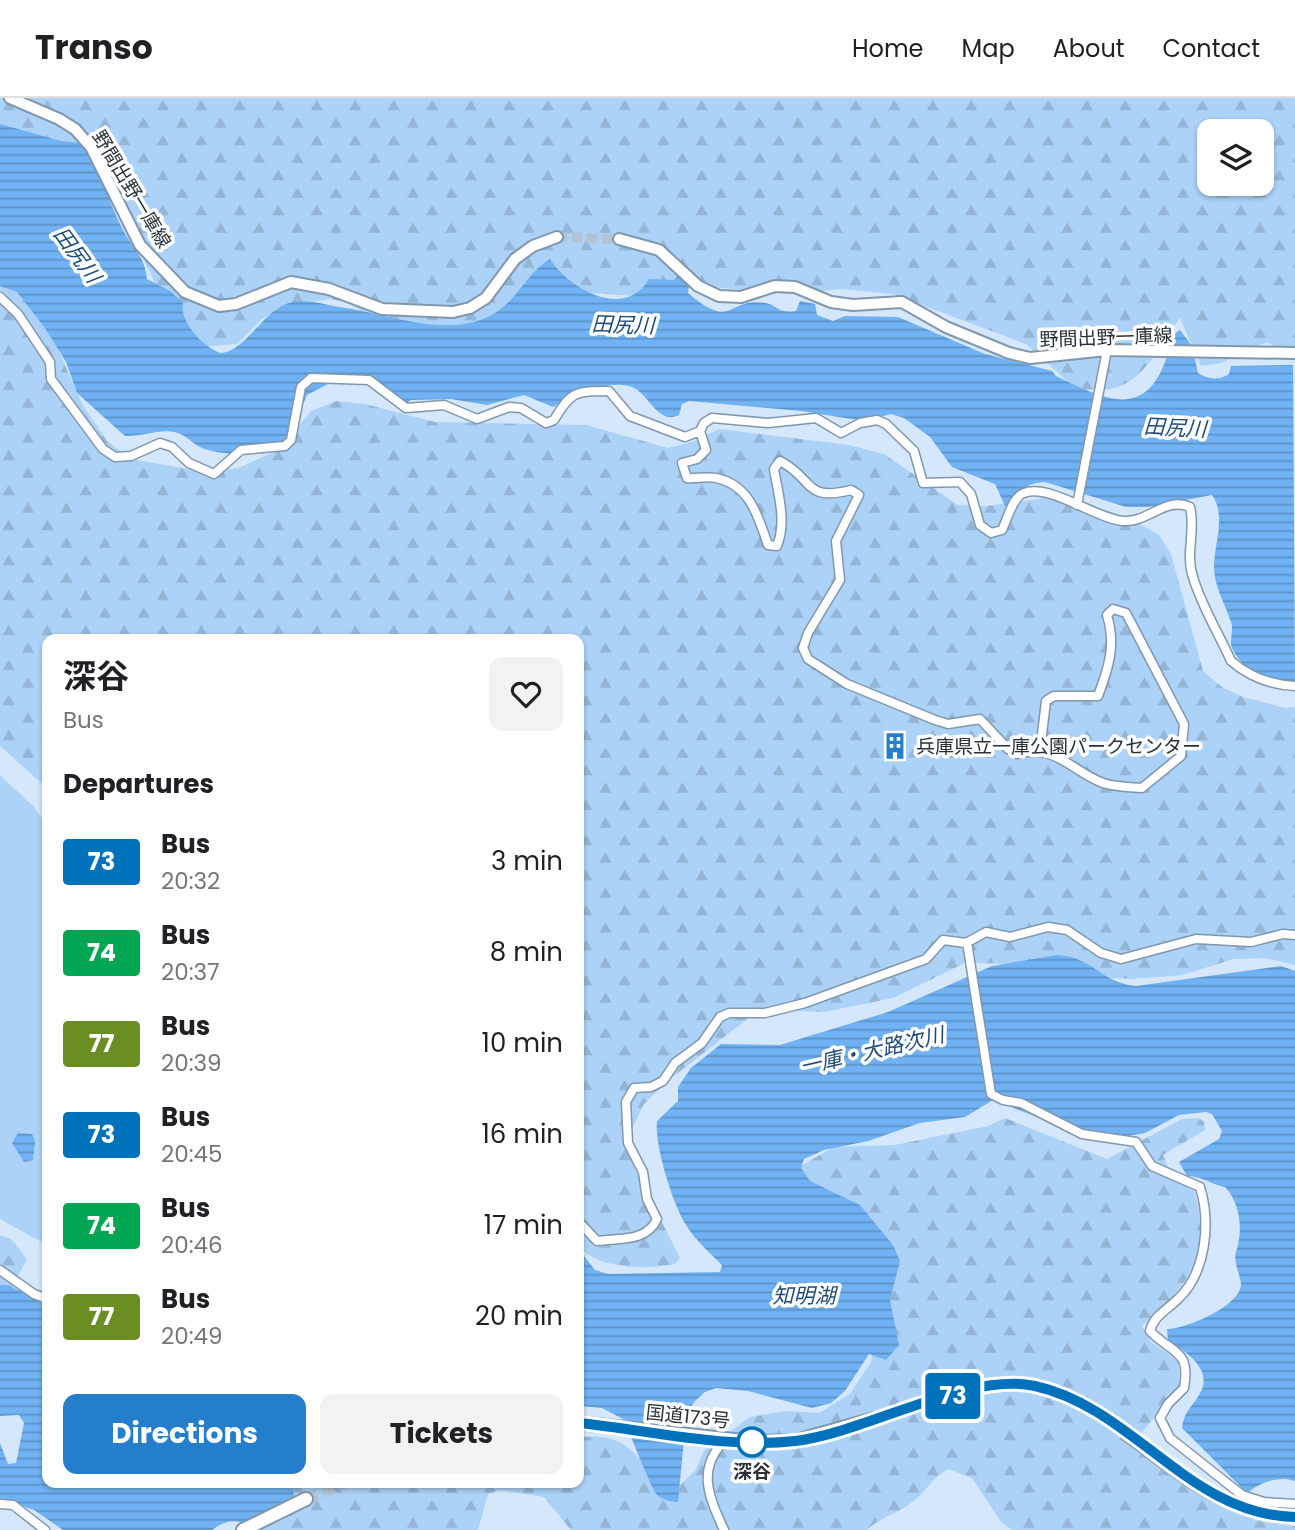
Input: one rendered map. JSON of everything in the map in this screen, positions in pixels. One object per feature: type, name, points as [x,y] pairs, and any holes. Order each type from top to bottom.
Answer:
[{"type":"highway","name":"国道173号","points":[[584,1424],[725,1440],[796,1441],[874,1419]]},
{"type":"highway","points":[[1127,1434],[1187,1478],[1231,1504],[1277,1517],[1295,1517]]},
{"type":"highway","points":[[243,1530],[306,1500]]},
{"type":"main road","name":"野間出野一庫線","points":[[10,98],[59,119],[75,130],[102,167],[119,207],[140,245],[185,292],[219,306],[236,304],[291,282],[329,289],[382,309],[453,312],[470,308],[486,298],[515,259],[533,246],[557,237]]},
{"type":"main road","name":"野間出野一庫線","points":[[619,239],[659,250],[709,292],[730,298],[775,286],[795,287],[813,295],[853,305],[902,302],[946,327],[1009,353],[1030,358],[1107,350],[1295,353]]},
{"type":"street","points":[[0,297],[18,314],[50,362],[51,379],[67,403],[103,449],[115,457],[131,456],[160,443],[173,447],[189,463],[214,474],[241,450],[285,446],[291,440],[301,387],[311,378],[369,380],[406,408],[444,405],[477,419],[509,407],[521,408],[546,423],[554,421],[566,398],[580,391],[609,391],[630,416],[685,437],[700,431],[704,423],[712,418],[768,423],[816,418],[841,433],[877,420],[886,424],[914,451],[923,483],[960,482],[971,494],[980,526],[991,533],[1002,530],[1017,497],[1023,493],[1035,492],[1121,521],[1138,521],[1168,505],[1181,503],[1190,507],[1193,520],[1190,558],[1192,577],[1231,661],[1243,671],[1263,680],[1295,686]]},
{"type":"street","points":[[1077,505],[1107,350]]},
{"type":"street","points":[[700,431],[706,450],[697,459],[682,463],[687,478],[715,477],[740,488],[752,502],[768,545],[777,546],[782,535],[782,517],[774,469],[780,461],[820,494],[828,496],[851,490],[859,495],[836,541],[840,580],[807,633],[803,648],[807,659],[846,684],[934,720],[948,724],[980,719],[1007,749],[1017,754],[1040,751],[1054,754],[1102,782],[1142,788],[1181,756],[1184,724],[1126,613],[1113,609],[1107,615],[1112,632],[1112,653],[1098,696],[1054,696],[1046,701],[1040,751]]},
{"type":"street","points":[[584,1227],[597,1241],[646,1235],[653,1228],[657,1219],[647,1199],[643,1172],[628,1143],[626,1102],[634,1088],[651,1087],[663,1081],[675,1063],[702,1043],[720,1017],[729,1013],[765,1013],[805,1003],[926,959],[943,940],[967,942],[986,932],[1010,937],[1048,927],[1067,930],[1101,953],[1122,959],[1196,939],[1251,942],[1295,934]]},
{"type":"street","points":[[967,942],[991,1094],[1003,1100],[1021,1103],[1082,1134],[1136,1142],[1152,1166],[1200,1187],[1205,1204],[1204,1239],[1198,1272],[1178,1300],[1153,1320],[1150,1331],[1180,1353],[1186,1364],[1184,1388],[1167,1404],[1160,1418],[1170,1438],[1242,1495],[1264,1502],[1295,1504]]},
{"type":"street","points":[[0,1270],[42,1297]]},
{"type":"street","points":[[724,1530],[706,1492],[712,1453],[725,1440]]},
{"type":"street","points":[[1187,1478],[1201,1464]]},
{"type":"street","points":[[0,1504],[13,1505],[45,1530]]},
{"type":"green space","points":[[0,98],[1295,98],[1295,357],[1267,342],[1221,363],[1201,366],[1180,318],[1151,361],[1122,386],[1098,390],[1076,389],[1026,344],[892,294],[841,289],[789,294],[712,287],[690,279],[634,296],[545,290],[480,323],[453,328],[377,320],[346,302],[329,299],[284,306],[261,320],[237,344],[198,347],[168,312],[130,228],[103,192],[0,145]]},
{"type":"green space","points":[[0,282],[23,282],[49,329],[82,404],[107,441],[131,459],[205,472],[239,468],[280,449],[311,411],[337,401],[365,404],[435,422],[586,425],[668,448],[695,441],[719,429],[849,445],[884,454],[958,505],[986,506],[1045,498],[1090,505],[1129,518],[1159,535],[1171,554],[1203,671],[1222,687],[1243,697],[1285,708],[1295,707],[1295,965],[1266,958],[1234,959],[1182,975],[1132,979],[1094,977],[1049,964],[965,963],[893,998],[824,1012],[759,1010],[670,1079],[644,1104],[632,1129],[630,1145],[636,1171],[680,1258],[675,1264],[651,1267],[612,1264],[584,1251],[584,634],[42,634],[42,784],[0,746]]},
{"type":"green space","points":[[0,775],[34,807],[42,819],[42,1242],[0,1219]]},
{"type":"green space","points":[[1005,1118],[1107,1159],[1182,1119],[1199,1118],[1204,1122],[1205,1130],[1163,1155],[1172,1177],[1195,1192],[1200,1234],[1198,1252],[1184,1283],[1142,1326],[1151,1342],[1178,1360],[1180,1385],[1134,1442],[1171,1474],[1226,1510],[1247,1518],[1295,1526],[1295,1530],[1012,1530],[1001,1522],[972,1478],[948,1469],[916,1499],[867,1530],[571,1530],[544,1497],[500,1490],[488,1494],[478,1530],[236,1530],[284,1488],[584,1488],[584,1437],[617,1441],[634,1453],[658,1482],[680,1485],[695,1471],[704,1451],[750,1417],[786,1411],[819,1413],[850,1394],[871,1362],[876,1324],[790,1172],[834,1147],[895,1145],[988,1126]]},
{"type":"green space","points":[[0,1235],[11,1239],[27,1259],[0,1310]]},
{"type":"water","name":"田尻川","points":[[0,124],[61,141],[80,143],[98,173],[125,234],[140,257],[147,279],[170,291],[183,303],[185,318],[194,333],[207,346],[221,353],[239,345],[273,312],[300,301],[417,323],[471,323],[488,317],[506,305],[541,265],[550,259],[558,270],[583,289],[612,299],[626,298],[639,291],[649,279],[674,280],[679,274],[690,279],[688,293],[703,304],[722,312],[752,302],[769,304],[785,311],[796,311],[800,301],[815,304],[817,315],[833,321],[845,316],[898,317],[985,354],[1052,371],[1074,385],[1108,397],[1137,397],[1149,389],[1159,375],[1173,337],[1180,330],[1192,346],[1198,373],[1205,377],[1225,376],[1229,374],[1231,366],[1293,365],[1295,688],[1251,670],[1243,664],[1232,648],[1232,625],[1214,572],[1219,520],[1212,495],[1148,507],[1126,507],[1045,482],[1026,487],[1005,506],[995,484],[952,467],[930,437],[904,418],[891,414],[864,421],[801,411],[689,401],[682,404],[679,415],[672,417],[660,413],[636,389],[616,385],[594,389],[553,407],[524,395],[487,405],[451,399],[411,400],[403,405],[370,383],[330,383],[307,395],[283,449],[232,454],[202,448],[174,432],[125,436],[77,393],[66,362],[45,328],[17,292],[0,286]]},
{"type":"water","name":"知明湖","points":[[1056,955],[1068,956],[1088,964],[1114,980],[1136,986],[1281,966],[1295,971],[1295,1481],[1270,1481],[1247,1493],[1182,1428],[1186,1414],[1203,1386],[1203,1378],[1201,1370],[1190,1356],[1168,1340],[1167,1329],[1199,1321],[1223,1308],[1239,1292],[1241,1284],[1235,1260],[1240,1227],[1234,1201],[1225,1187],[1187,1176],[1179,1162],[1219,1139],[1222,1131],[1212,1114],[1206,1112],[1179,1115],[1145,1133],[1099,1141],[993,1100],[965,1117],[920,1123],[868,1141],[824,1150],[804,1159],[801,1168],[810,1181],[860,1205],[893,1245],[900,1261],[890,1300],[899,1345],[886,1360],[869,1354],[845,1391],[831,1403],[812,1408],[748,1391],[716,1388],[705,1392],[694,1402],[686,1418],[678,1502],[659,1497],[623,1419],[602,1408],[584,1406],[584,1256],[595,1270],[608,1274],[720,1272],[722,1265],[694,1236],[681,1216],[658,1144],[657,1121],[678,1101],[678,1087],[691,1068],[721,1044],[780,1045],[888,1012],[992,966]]},
{"type":"water","points":[[18,1133],[32,1134],[35,1141],[33,1160],[24,1162],[12,1143]]},
{"type":"water","points":[[0,1285],[9,1285],[42,1303],[42,1488],[293,1488],[294,1503],[252,1526],[231,1521],[212,1530],[63,1530],[34,1510],[0,1498],[0,1443],[8,1464],[16,1463],[24,1423],[19,1415],[0,1416]]},
{"type":"tunnel","points":[[557,237],[619,239]]},
{"type":"tunnel","points":[[874,1419],[997,1383],[1034,1386],[1069,1397],[1102,1414],[1127,1434]]},
{"type":"tunnel","points":[[306,1499],[333,1488]]},
{"type":"bus line","name":"73","points":[[584,1424],[752,1442],[796,1441],[997,1383],[1034,1386],[1069,1397],[1102,1414],[1215,1497],[1252,1511],[1277,1517],[1295,1517]]},
{"type":"place","name":"兵庫県立一庫公園パークセンター","points":[[895,746]]},
{"type":"place","name":"深谷","points":[[752,1442]]},
{"type":"water label","name":"一庫・大路次川","points":[[872,1051]]}]
